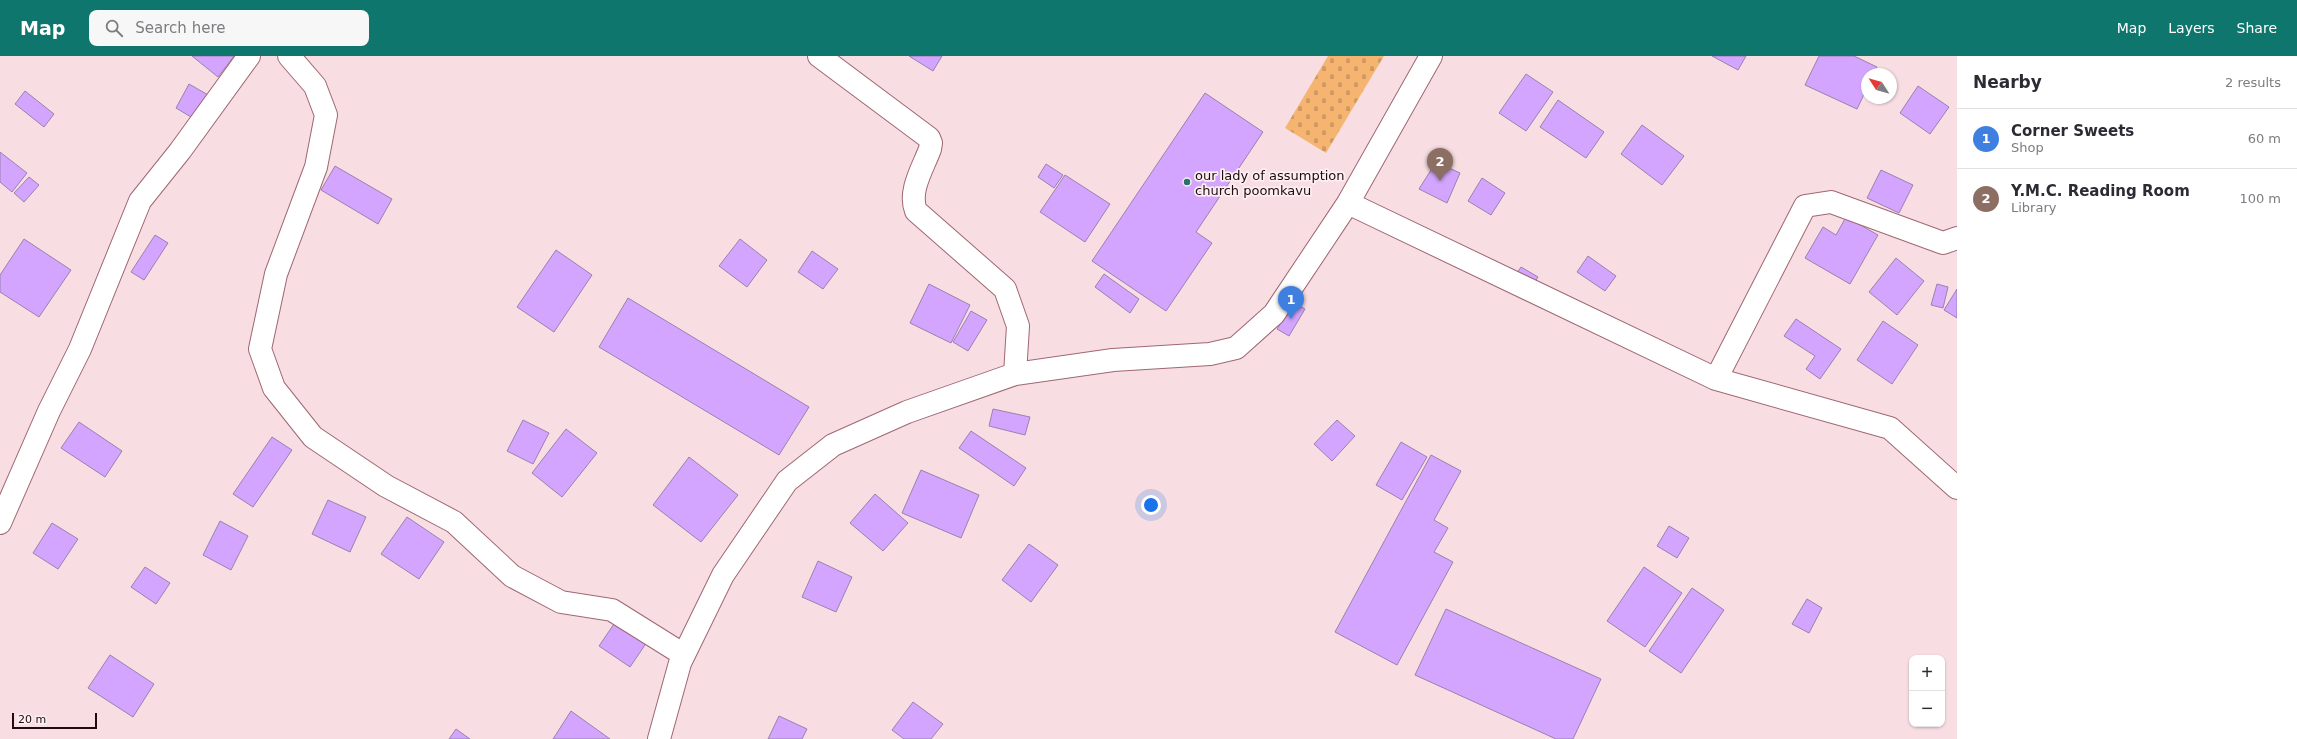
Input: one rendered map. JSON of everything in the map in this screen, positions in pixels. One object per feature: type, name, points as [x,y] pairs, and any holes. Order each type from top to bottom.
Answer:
[{"type":"street","points":[[0,523],[50,411],[80,349],[140,201],[180,151],[249,56]]},
{"type":"street","points":[[289,56],[315,86],[326,115],[316,167],[276,274],[260,348],[274,388],[313,437],[386,486],[454,522],[512,576],[561,602],[612,610],[684,655]]},
{"type":"street","points":[[819,56],[928,138],[931,143],[930,149],[913,193],[912,202],[916,211],[1005,289],[1018,326],[1015,374]]},
{"type":"street","points":[[659,739],[684,655],[723,575],[787,481],[833,445],[907,412],[1015,374],[1114,360],[1210,354],[1236,348],[1274,314],[1348,203],[1430,56]]},
{"type":"street","points":[[1716,379],[1805,206],[1831,202],[1943,243],[1957,238]]},
{"type":"street","points":[[1348,203],[1716,379],[1890,428],[1957,488]]},
{"type":"green space","points":[[1328,56],[1384,56],[1326,153],[1285,128]]},
{"type":"building","points":[[192,56],[234,56],[218,77]]},
{"type":"building","points":[[909,56],[942,56],[933,71]]},
{"type":"building","points":[[1712,56],[1746,56],[1738,70]]},
{"type":"building","points":[[1819,56],[1854,56],[1877,67],[1861,68],[1861,101],[1857,109],[1805,85]]},
{"type":"building","points":[[1526,74],[1553,92],[1526,131],[1499,113]]},
{"type":"building","points":[[189,84],[210,96],[196,120],[176,108]]},
{"type":"building","points":[[1918,86],[1949,107],[1930,134],[1900,113]]},
{"type":"building","points":[[25,91],[54,114],[44,127],[15,104]]},
{"type":"building","name":"our lady of assumption church poomkavu","points":[[1205,93],[1263,132],[1196,232],[1212,243],[1166,311],[1092,261]]},
{"type":"building","points":[[1558,100],[1604,132],[1586,158],[1540,127]]},
{"type":"building","points":[[1642,125],[1684,156],[1662,185],[1621,154]]},
{"type":"building","points":[[0,152],[27,173],[12,192],[0,182]]},
{"type":"building","points":[[1436,162],[1460,173],[1447,203],[1419,189]]},
{"type":"building","points":[[1046,164],[1063,175],[1054,188],[1038,177]]},
{"type":"building","points":[[335,166],[392,199],[378,224],[321,190]]},
{"type":"building","points":[[1881,170],[1913,185],[1899,213],[1867,198]]},
{"type":"building","points":[[1065,175],[1110,204],[1085,242],[1040,212]]},
{"type":"building","points":[[29,177],[39,185],[24,202],[14,193]]},
{"type":"building","points":[[1482,178],[1505,193],[1491,215],[1468,201]]},
{"type":"building","points":[[1846,217],[1878,235],[1850,284],[1805,258],[1823,227],[1836,235]]},
{"type":"building","points":[[155,235],[168,243],[144,280],[131,272]]},
{"type":"building","points":[[24,239],[71,270],[39,317],[0,292],[0,275]]},
{"type":"building","points":[[740,239],[767,260],[747,287],[719,266]]},
{"type":"building","points":[[556,250],[592,275],[554,332],[517,307]]},
{"type":"building","points":[[812,251],[838,269],[823,289],[798,272]]},
{"type":"building","points":[[1588,256],[1616,276],[1605,291],[1577,272]]},
{"type":"building","points":[[1896,258],[1924,281],[1897,315],[1869,292]]},
{"type":"building","points":[[1521,267],[1538,277],[1530,290],[1513,279]]},
{"type":"building","points":[[1104,274],[1139,299],[1130,313],[1095,287]]},
{"type":"building","points":[[929,284],[970,305],[951,343],[910,323]]},
{"type":"building","points":[[1937,284],[1948,287],[1943,308],[1931,305]]},
{"type":"building","points":[[1957,289],[1957,318],[1944,310]]},
{"type":"building","points":[[628,298],[809,407],[779,455],[599,347]]},
{"type":"building","points":[[1294,303],[1305,309],[1289,336],[1277,329]]},
{"type":"building","points":[[971,311],[987,320],[968,351],[953,342]]},
{"type":"building","points":[[1796,319],[1841,349],[1820,379],[1806,369],[1815,356],[1784,336]]},
{"type":"building","points":[[1883,321],[1918,345],[1892,384],[1857,360]]},
{"type":"building","points":[[993,409],[1030,417],[1025,435],[989,426]]},
{"type":"building","points":[[523,420],[549,433],[533,464],[507,451]]},
{"type":"building","points":[[1337,420],[1355,436],[1332,461],[1314,444]]},
{"type":"building","points":[[79,422],[122,451],[105,477],[61,448]]},
{"type":"building","points":[[566,429],[597,453],[562,497],[532,473]]},
{"type":"building","points":[[971,431],[1026,468],[1014,486],[959,448]]},
{"type":"building","points":[[272,437],[292,450],[253,507],[233,494]]},
{"type":"building","points":[[1401,442],[1427,457],[1402,500],[1376,485]]},
{"type":"building","points":[[1431,455],[1461,471],[1434,520],[1448,528],[1434,552],[1453,562],[1397,665],[1335,632]]},
{"type":"building","points":[[689,457],[738,495],[701,542],[653,505]]},
{"type":"building","points":[[921,470],[979,495],[961,538],[902,513]]},
{"type":"building","points":[[875,494],[908,523],[883,551],[850,523]]},
{"type":"building","points":[[328,500],[366,517],[350,552],[312,534]]},
{"type":"building","points":[[407,517],[444,542],[419,579],[381,554]]},
{"type":"building","points":[[220,521],[248,536],[231,570],[203,555]]},
{"type":"building","points":[[52,523],[78,539],[58,569],[33,553]]},
{"type":"building","points":[[1669,526],[1689,538],[1677,558],[1657,546]]},
{"type":"building","points":[[1029,544],[1058,565],[1031,602],[1002,580]]},
{"type":"building","points":[[818,561],[852,577],[836,612],[802,597]]},
{"type":"building","points":[[145,567],[170,583],[156,604],[131,587]]},
{"type":"building","points":[[1644,567],[1682,593],[1645,647],[1607,621]]},
{"type":"building","points":[[1692,588],[1724,610],[1681,673],[1649,651]]},
{"type":"building","points":[[1807,599],[1822,608],[1809,633],[1792,624]]},
{"type":"building","points":[[1446,609],[1601,679],[1573,739],[1556,739],[1415,675]]},
{"type":"building","points":[[616,621],[647,642],[630,667],[599,646]]},
{"type":"building","points":[[110,655],[154,684],[133,717],[88,688]]},
{"type":"building","points":[[913,702],[943,724],[931,739],[904,739],[892,730]]},
{"type":"building","points":[[571,711],[610,739],[553,739]]},
{"type":"building","points":[[779,716],[807,729],[802,739],[768,739]]},
{"type":"building","points":[[456,729],[470,739],[449,739]]},
{"type":"place","name":"Y.M.C. Reading Room","points":[[1440,181]]},
{"type":"place","name":"our lady of assumption church poomkavu","points":[[1187,182]]},
{"type":"place","name":"Corner Sweets","points":[[1291,319]]}]
